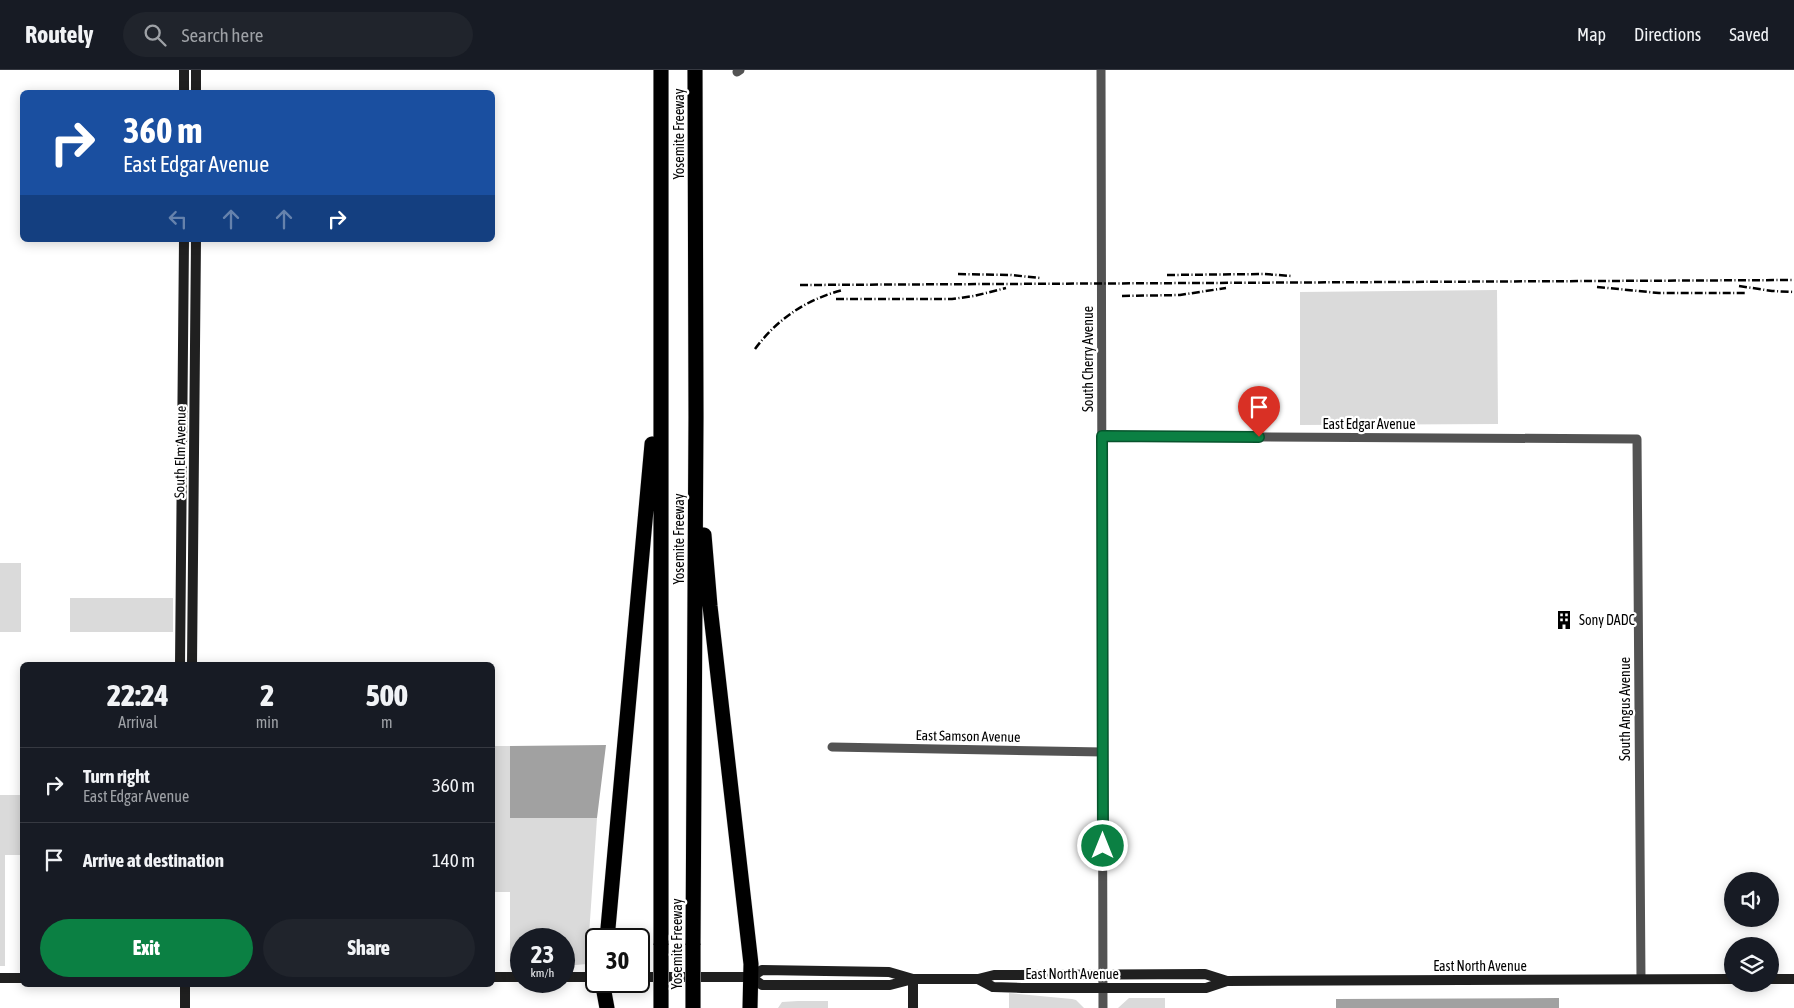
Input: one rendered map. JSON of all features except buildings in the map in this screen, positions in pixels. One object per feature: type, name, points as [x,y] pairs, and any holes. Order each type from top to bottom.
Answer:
[{"type":"highway","name":"Yosemite Freeway","points":[[661,70],[661,1008]]},
{"type":"highway","name":"Yosemite Freeway","points":[[693,1008],[696,70]]},
{"type":"highway","points":[[608,928],[648,475],[660,373]]},
{"type":"highway","points":[[696,417],[710,606],[751,964],[750,1008]]},
{"type":"highway","points":[[604,993],[607,1008]]},
{"type":"street","points":[[184,70],[184,90]]},
{"type":"street","points":[[196,70],[196,90]]},
{"type":"street","name":"South Cherry Avenue","points":[[1101,70],[1103,1008]]},
{"type":"street","name":"South Elm Avenue","points":[[180,662],[184,242]]},
{"type":"street","name":"South Elm Avenue","points":[[192,662],[196,242]]},
{"type":"street","name":"East Edgar Avenue","points":[[1102,436],[1637,439]]},
{"type":"street","name":"South Angus Avenue","points":[[1637,439],[1641,979]]},
{"type":"street","points":[[181,489],[193,490]]},
{"type":"street","name":"East Samson Avenue","points":[[832,747],[1103,752]]},
{"type":"street","name":"East North Avenue","points":[[650,977],[751,977],[762,970],[889,972],[913,980]]},
{"type":"street","name":"East North Avenue","points":[[751,977],[762,985],[890,985],[913,980],[978,979],[994,975],[1205,974],[1227,981],[1724,980]]},
{"type":"street","points":[[495,977],[510,977]]},
{"type":"street","points":[[0,978],[20,978]]},
{"type":"street","name":"East North Avenue","points":[[978,979],[993,986],[1103,988],[1206,988],[1227,981]]},
{"type":"street","points":[[1779,979],[1794,979]]},
{"type":"street","points":[[913,980],[913,1008]]},
{"type":"street","points":[[185,987],[185,1008]]},
{"type":"shaded area","points":[[1497,290],[1498,424],[1300,425],[1300,292]]},
{"type":"shaded area","points":[[0,563],[21,563],[21,632],[0,632]]},
{"type":"shaded area","points":[[70,598],[173,598],[173,632],[70,632]]},
{"type":"shaded area","points":[[606,745],[597,818],[510,818],[510,746]]},
{"type":"shaded area","points":[[495,746],[510,746],[510,818],[597,818],[589,928],[585,928],[585,964],[575,965],[575,928],[510,928],[510,892],[495,892]]},
{"type":"shaded area","points":[[0,795],[20,795],[20,855],[5,855],[5,966],[0,966]]},
{"type":"shaded area","points":[[1009,993],[1072,999],[1076,1000],[1084,1008],[1009,1008]]},
{"type":"shaded area","points":[[1129,998],[1165,998],[1165,1008],[1118,1008]]},
{"type":"shaded area","points":[[1559,998],[1559,1008],[1336,1008],[1336,999]]},
{"type":"shaded area","points":[[828,1001],[828,1008],[778,1008],[782,1002]]},
{"type":"railway","points":[[958,274],[1011,275],[1040,278]]},
{"type":"railway","points":[[1167,275],[1264,274],[1292,276]]},
{"type":"railway","points":[[800,285],[1794,280]]},
{"type":"railway","points":[[1739,286],[1794,292]]},
{"type":"railway","points":[[1597,287],[1659,293],[1747,293]]},
{"type":"railway","points":[[836,299],[952,299],[1006,288]]},
{"type":"railway","points":[[1122,296],[1180,295],[1226,288]]},
{"type":"railway","points":[[755,349],[773,328],[794,312],[817,299],[843,290]]},
{"type":"place","name":"Sony DADC","points":[[1564,620]]},
{"type":"route","points":[[1103,846],[1102,436],[1259,437]]}]
